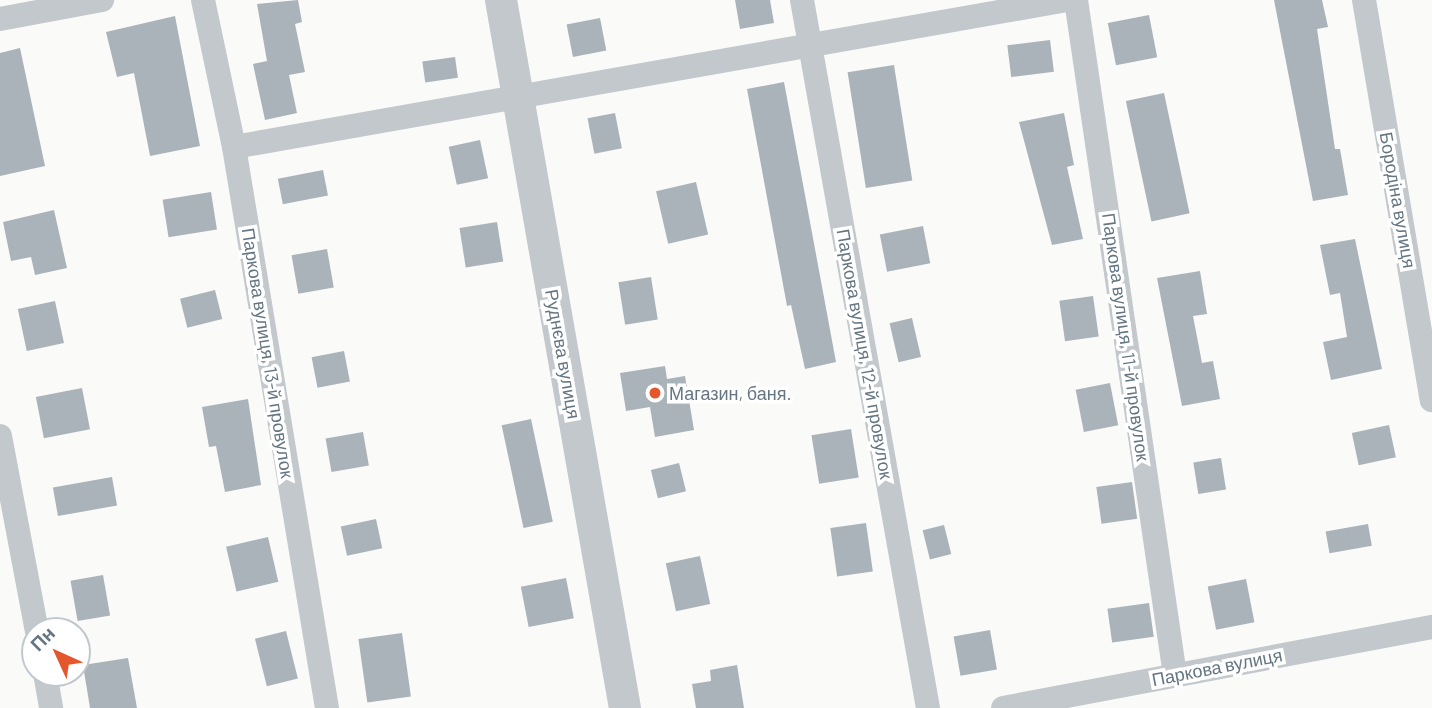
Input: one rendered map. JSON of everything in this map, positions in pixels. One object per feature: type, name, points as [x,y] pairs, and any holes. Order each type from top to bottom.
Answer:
[{"type":"street","points":[[0,19],[102,0]]},
{"type":"street","name":"Паркова вулиця, 13-й провулок","points":[[204,0],[234,147],[327,708]]},
{"type":"street","name":"Руднєва вулиця","points":[[501,0],[625,708]]},
{"type":"street","name":"Паркова вулиця, 12-й провулок","points":[[802,0],[928,708]]},
{"type":"street","points":[[234,147],[518,94],[811,47],[1068,0]]},
{"type":"street","name":"Паркова вулиця, 11-й провулок","points":[[1076,0],[1175,675]]},
{"type":"street","name":"Бородіна вулиця","points":[[1364,0],[1432,400]]},
{"type":"street","points":[[0,436],[34,617]]},
{"type":"street","name":"Паркова вулиця","points":[[1003,708],[1432,627]]},
{"type":"street","points":[[47,687],[51,708]]},
{"type":"building","points":[[298,0],[302,22],[295,24],[305,72],[289,75],[297,113],[265,120],[253,64],[267,61],[257,4]]},
{"type":"building","points":[[735,0],[770,0],[774,23],[740,29]]},
{"type":"building","points":[[1274,0],[1322,0],[1328,27],[1317,29],[1335,149],[1340,149],[1348,195],[1313,201]]},
{"type":"building","points":[[1149,15],[1157,57],[1116,65],[1108,23]]},
{"type":"building","points":[[175,16],[200,146],[150,156],[134,73],[117,77],[106,32]]},
{"type":"building","points":[[600,18],[606,50],[573,57],[567,24]]},
{"type":"building","points":[[1050,40],[1054,72],[1011,77],[1007,45]]},
{"type":"building","points":[[20,48],[45,166],[0,176],[0,53]]},
{"type":"building","points":[[455,57],[458,78],[425,82],[422,62]]},
{"type":"building","points":[[894,65],[912,181],[866,188],[848,72]]},
{"type":"building","points":[[784,82],[836,362],[805,369],[791,305],[787,306],[747,89]]},
{"type":"building","points":[[1164,93],[1190,213],[1151,221],[1126,101]]},
{"type":"building","points":[[615,113],[622,148],[594,154],[588,118]]},
{"type":"building","points":[[1064,113],[1074,165],[1067,167],[1083,239],[1052,245],[1019,122]]},
{"type":"building","points":[[480,140],[488,178],[457,185],[449,147]]},
{"type":"building","points":[[323,170],[328,196],[283,204],[278,179]]},
{"type":"building","points":[[696,182],[708,235],[668,244],[656,191]]},
{"type":"building","points":[[211,192],[217,230],[169,237],[163,200]]},
{"type":"building","points":[[54,210],[67,268],[35,275],[31,257],[11,261],[3,222]]},
{"type":"building","points":[[497,222],[503,262],[466,267],[459,228]]},
{"type":"building","points":[[923,226],[930,263],[887,272],[880,234]]},
{"type":"building","points":[[1355,239],[1382,369],[1331,380],[1323,342],[1347,337],[1340,293],[1330,295],[1320,245]]},
{"type":"building","points":[[327,249],[334,287],[298,294],[292,255]]},
{"type":"building","points":[[1200,271],[1207,314],[1193,316],[1202,363],[1213,361],[1220,399],[1182,406],[1157,278]]},
{"type":"building","points":[[651,277],[658,319],[625,325],[618,282]]},
{"type":"building","points":[[215,290],[222,319],[187,328],[180,299]]},
{"type":"building","points":[[1093,296],[1099,337],[1065,341],[1059,301]]},
{"type":"building","points":[[55,301],[64,343],[27,351],[18,309]]},
{"type":"building","points":[[912,318],[921,357],[899,362],[890,323]]},
{"type":"building","points":[[344,351],[350,381],[318,388],[312,357]]},
{"type":"building","name":"Магазин, баня.","points":[[665,366],[667,379],[685,376],[694,430],[655,437],[650,407],[626,411],[620,373]]},
{"type":"building","points":[[1110,383],[1118,425],[1084,432],[1076,390]]},
{"type":"building","points":[[82,388],[90,429],[44,438],[36,397]]},
{"type":"building","points":[[248,399],[261,485],[225,492],[216,446],[209,447],[202,407]]},
{"type":"building","points":[[531,419],[553,522],[523,528],[502,425]]},
{"type":"building","points":[[1389,425],[1396,457],[1359,465],[1352,433]]},
{"type":"building","points":[[851,429],[859,477],[819,484],[811,435]]},
{"type":"building","points":[[363,432],[369,465],[331,472],[326,439]]},
{"type":"building","points":[[1221,458],[1226,490],[1198,494],[1193,462]]},
{"type":"building","points":[[679,463],[686,491],[658,498],[651,470]]},
{"type":"building","points":[[112,477],[117,506],[58,516],[53,487]]},
{"type":"building","points":[[1132,482],[1137,519],[1101,524],[1096,487]]},
{"type":"building","points":[[376,519],[382,548],[347,556],[341,526]]},
{"type":"building","points":[[866,523],[873,572],[837,577],[830,528]]},
{"type":"building","points":[[1368,524],[1372,546],[1329,553],[1326,531]]},
{"type":"building","points":[[944,525],[951,554],[930,559],[923,530]]},
{"type":"building","points":[[268,537],[278,582],[236,591],[226,547]]},
{"type":"building","points":[[700,556],[710,604],[676,611],[666,563]]},
{"type":"building","points":[[103,575],[110,615],[91,619],[77,617],[71,581]]},
{"type":"building","points":[[566,578],[574,618],[529,627],[521,587]]},
{"type":"building","points":[[1246,579],[1254,622],[1216,630],[1208,586]]},
{"type":"building","points":[[1149,603],[1154,637],[1112,643],[1107,609]]},
{"type":"building","points":[[990,630],[997,669],[961,676],[954,636]]},
{"type":"building","points":[[286,631],[298,679],[267,686],[255,639]]},
{"type":"building","points":[[402,633],[411,696],[367,703],[358,639]]},
{"type":"building","points":[[128,658],[137,708],[90,708],[87,687],[91,687],[91,664]]},
{"type":"building","points":[[737,665],[744,708],[696,708],[692,684],[711,681],[710,670]]},
{"type":"place","name":"Магазин, баня.","points":[[655,393]]}]
